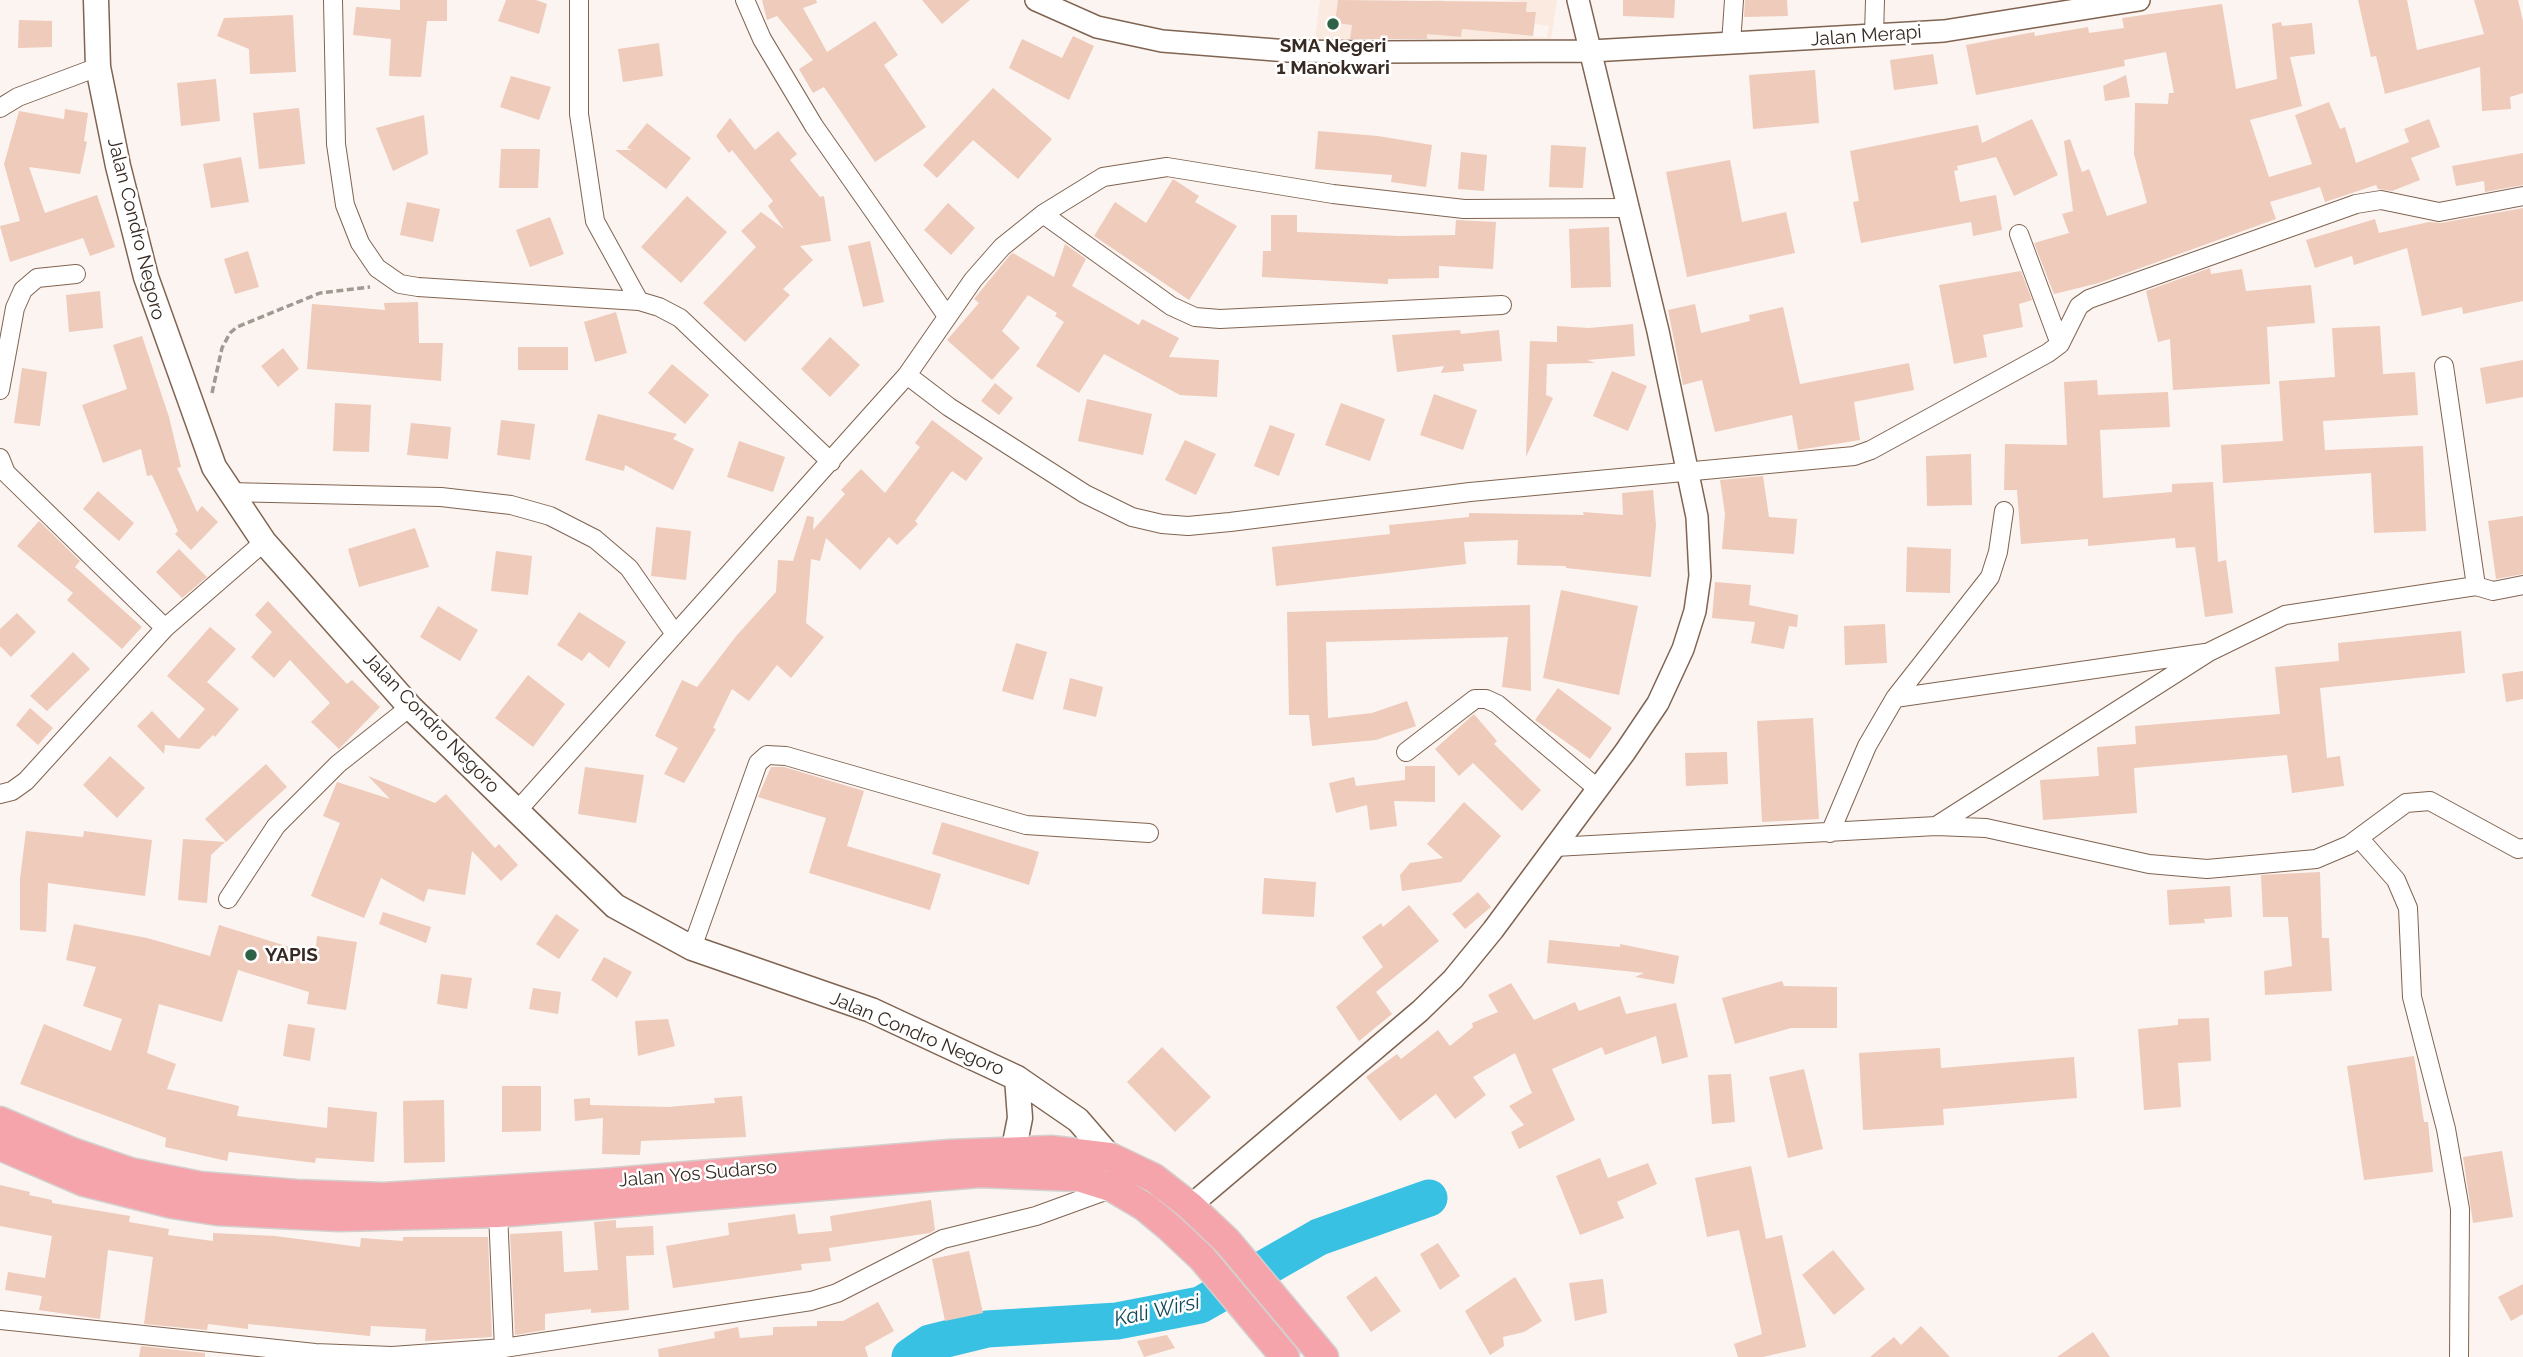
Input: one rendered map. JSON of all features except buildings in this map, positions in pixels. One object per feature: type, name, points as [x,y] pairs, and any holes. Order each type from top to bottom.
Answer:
[{"type":"highway","name":"Jalan Yos Sudarso","points":[[0,1121],[72,1152],[130,1172],[200,1186],[296,1195],[384,1197],[980,1173],[1078,1177],[1113,1188],[1145,1207],[1202,1258],[1285,1357]]},
{"type":"highway","name":"Jalan Yos Sudarso","points":[[0,1146],[84,1182],[160,1201],[217,1211],[339,1217],[498,1213],[936,1155],[1051,1150],[1110,1157],[1154,1178],[1190,1206],[1227,1241],[1324,1357]]},
{"type":"main road","name":"Jalan Condro Negoro","points":[[96,0],[98,67],[118,166],[146,277],[199,432],[229,492],[264,542],[410,707],[615,906],[692,948],[871,1010],[1017,1078],[1078,1120],[1110,1157]]},
{"type":"main road","points":[[1013,1153],[1020,1118],[1017,1078]]},
{"type":"street","points":[[333,0],[336,144],[345,205],[360,243],[377,268],[400,284],[639,301],[659,307],[680,318],[831,462]]},
{"type":"street","points":[[579,0],[579,114],[595,221],[639,301]]},
{"type":"street","points":[[745,0],[762,39],[814,126],[947,316]]},
{"type":"street","name":"Jalan Merapi","points":[[1036,0],[1097,27],[1162,41],[1288,51],[1591,51],[1874,36],[1944,31],[2134,0]]},
{"type":"street","points":[[1190,1206],[1411,1019],[1453,979],[1555,847],[1658,703],[1683,649],[1695,611],[1700,576],[1697,517],[1578,0]]},
{"type":"street","points":[[1731,44],[1734,0]]},
{"type":"street","points":[[1874,36],[1875,0]]},
{"type":"street","points":[[0,108],[18,97],[98,67]]},
{"type":"street","points":[[517,811],[907,375],[947,316],[1002,247],[1042,214],[1103,177],[1167,167],[1333,194],[1464,209],[1628,208]]},
{"type":"street","points":[[907,375],[949,407],[1085,494],[1132,517],[1162,524],[1188,526],[1230,522],[1470,492],[1854,456],[1871,450],[2060,344],[2079,306],[2089,299],[2356,204],[2381,200],[2439,212],[2523,196]]},
{"type":"street","points":[[1042,214],[1171,306],[1195,317],[1220,319],[1502,305]]},
{"type":"street","points":[[2019,234],[2060,344]]},
{"type":"street","points":[[0,390],[15,308],[23,290],[37,278],[76,274]]},
{"type":"street","points":[[2444,366],[2476,586]]},
{"type":"street","points":[[2,469],[165,628]]},
{"type":"street","points":[[229,492],[441,497],[511,505],[550,516],[595,539],[629,568],[675,635]]},
{"type":"street","points":[[1830,833],[1867,746],[1895,698],[1990,577],[1998,552],[2004,511]]},
{"type":"street","points":[[0,794],[12,791],[35,772],[165,628],[264,542]]},
{"type":"street","points":[[1936,826],[2209,652],[2286,615],[2476,586],[2493,591],[2523,585]]},
{"type":"street","points":[[1895,698],[2209,652]]},
{"type":"street","points":[[1406,752],[1475,699],[1486,699],[1497,704],[1598,789]]},
{"type":"street","points":[[228,899],[276,826],[338,764],[410,707]]},
{"type":"street","points":[[692,948],[758,763],[767,755],[786,756],[1026,825],[1149,833]]},
{"type":"street","points":[[1555,847],[1936,826],[1986,828],[2173,869],[2207,869],[2316,859],[2335,853],[2406,803],[2430,801],[2518,849],[2523,848]]},
{"type":"street","points":[[2359,838],[2396,880],[2408,908],[2412,997],[2446,1129],[2460,1209],[2459,1357]]},
{"type":"street","points":[[0,1320],[315,1353],[392,1356],[505,1348],[811,1301],[837,1293],[943,1239],[1036,1216],[1113,1188]]},
{"type":"street","points":[[498,1213],[505,1348]]},
{"type":"path","points":[[199,432],[222,348],[230,333],[237,327],[320,293],[400,284]]},
{"type":"shaded area","name":"SMA Negeri 1 Manokwari","points":[[1320,0],[1338,0],[1335,23],[1352,25],[1350,40],[1425,48],[1431,0],[1443,0],[1440,35],[1461,37],[1462,29],[1547,38],[1549,26],[1535,24],[1536,13],[1526,12],[1527,2],[1506,0],[1557,0],[1550,45],[1428,49],[1315,40]]},
{"type":"waterway","name":"Kali Wirsi","points":[[910,1357],[930,1343],[987,1329],[1117,1321],[1200,1305],[1319,1237],[1429,1198]]},
{"type":"place","name":"SMA Negeri 1 Manokwari","points":[[1333,24]]},
{"type":"place","name":"YAPIS","points":[[251,955]]}]
